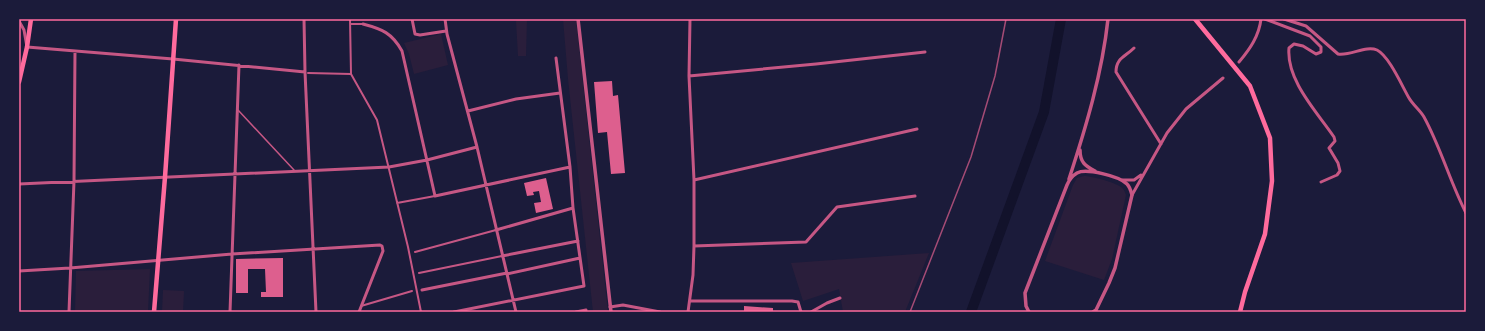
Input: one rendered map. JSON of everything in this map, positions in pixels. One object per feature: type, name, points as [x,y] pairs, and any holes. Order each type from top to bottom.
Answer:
[{"type":"main road","points":[[19,82],[27,47],[31,19]]},
{"type":"main road","points":[[154,312],[176,19]]},
{"type":"main road","points":[[1195,19],[1250,86],[1270,138],[1272,181],[1265,234],[1245,292],[1240,312]]},
{"type":"street","points":[[304,19],[316,312]]},
{"type":"street","points":[[350,19],[351,74],[377,120],[396,203],[408,247],[421,312]]},
{"type":"street","points":[[412,19],[415,34],[420,35],[446,31]]},
{"type":"street","points":[[444,19],[477,147],[516,312]]},
{"type":"street","points":[[578,19],[611,312]]},
{"type":"street","points":[[688,312],[693,275],[694,246],[694,180],[689,76],[690,19]]},
{"type":"street","points":[[1029,312],[1026,306],[1025,293],[1067,185],[1081,141],[1098,80],[1108,19]]},
{"type":"street","points":[[1239,62],[1252,47],[1261,19]]},
{"type":"street","points":[[1265,19],[1310,36],[1321,47],[1321,52],[1316,54],[1302,46],[1294,44],[1289,48],[1288,54],[1293,74],[1305,97],[1334,137],[1335,141],[1329,148],[1340,171],[1337,175],[1321,182]]},
{"type":"street","points":[[1284,19],[1306,26],[1338,54],[1352,54],[1367,48],[1376,49],[1381,53],[1400,79],[1410,100],[1424,116],[1466,213]]},
{"type":"street","points":[[19,21],[24,30],[27,47],[307,72],[351,74]]},
{"type":"street","points":[[350,24],[363,24],[379,28],[389,34],[398,44],[402,52],[435,196]]},
{"type":"street","points":[[1134,48],[1119,60],[1117,63],[1116,72],[1161,144]]},
{"type":"street","points":[[69,312],[74,181],[76,51]]},
{"type":"street","points":[[689,76],[925,52]]},
{"type":"street","points":[[454,312],[584,286],[573,208],[570,167],[556,58]]},
{"type":"street","points":[[230,312],[239,66]]},
{"type":"street","points":[[1095,311],[1115,268],[1132,195],[1145,171],[1167,133],[1186,109],[1223,78]]},
{"type":"street","points":[[468,111],[516,99],[560,93]]},
{"type":"street","points":[[694,180],[917,129]]},
{"type":"street","points":[[1081,141],[1080,158],[1086,167],[1122,180],[1134,180],[1145,171]]},
{"type":"street","points":[[19,184],[388,167],[427,160],[477,147]]},
{"type":"street","points":[[396,203],[570,167]]},
{"type":"street","points":[[1067,185],[1072,176],[1077,173],[1084,171],[1097,172]]},
{"type":"street","points":[[1122,180],[1130,188],[1132,195]]},
{"type":"street","points":[[694,246],[806,242],[837,207],[915,196]]},
{"type":"street","points":[[415,252],[573,208]]},
{"type":"street","points":[[419,273],[578,241]]},
{"type":"street","points":[[19,271],[232,254],[376,245],[382,246],[383,251],[359,312]]},
{"type":"street","points":[[422,290],[580,258]]},
{"type":"street","points":[[361,306],[412,291]]},
{"type":"street","points":[[812,312],[827,303],[840,298]]},
{"type":"street","points":[[690,301],[792,300],[798,302],[801,312]]},
{"type":"street","points":[[610,307],[623,305],[660,312]]},
{"type":"street","points":[[576,312],[586,310]]},
{"type":"lane","points":[[237,108],[295,171]]},
{"type":"shaded area","points":[[518,19],[527,19],[526,56],[518,56],[516,21]]},
{"type":"shaded area","points":[[563,19],[576,19],[608,312],[593,312]]},
{"type":"shaded area","points":[[441,34],[448,65],[414,74],[409,54],[404,43]]},
{"type":"shaded area","points":[[1084,176],[1116,184],[1125,191],[1126,195],[1112,259],[1104,280],[1045,261],[1073,185],[1077,178]]},
{"type":"shaded area","points":[[929,253],[905,312],[843,312],[839,289],[803,301],[791,263]]},
{"type":"shaded area","points":[[150,269],[148,312],[75,312],[76,271]]},
{"type":"shaded area","points":[[163,290],[184,291],[183,312],[162,312]]},
{"type":"building","points":[[612,81],[613,96],[618,95],[625,173],[611,174],[607,132],[598,133],[594,82]]},
{"type":"building","points":[[546,178],[553,209],[536,213],[534,203],[541,202],[539,191],[533,192],[534,195],[527,196],[524,183]]},
{"type":"building","points":[[283,258],[283,297],[261,297],[261,292],[266,292],[265,269],[248,269],[248,293],[236,293],[236,259]]},
{"type":"building","points":[[744,306],[773,308],[773,312],[744,312]]},
{"type":"waterway","points":[[971,312],[1044,112],[1061,19]]},
{"type":"railway","points":[[910,312],[971,157],[995,76],[1006,19]]}]
